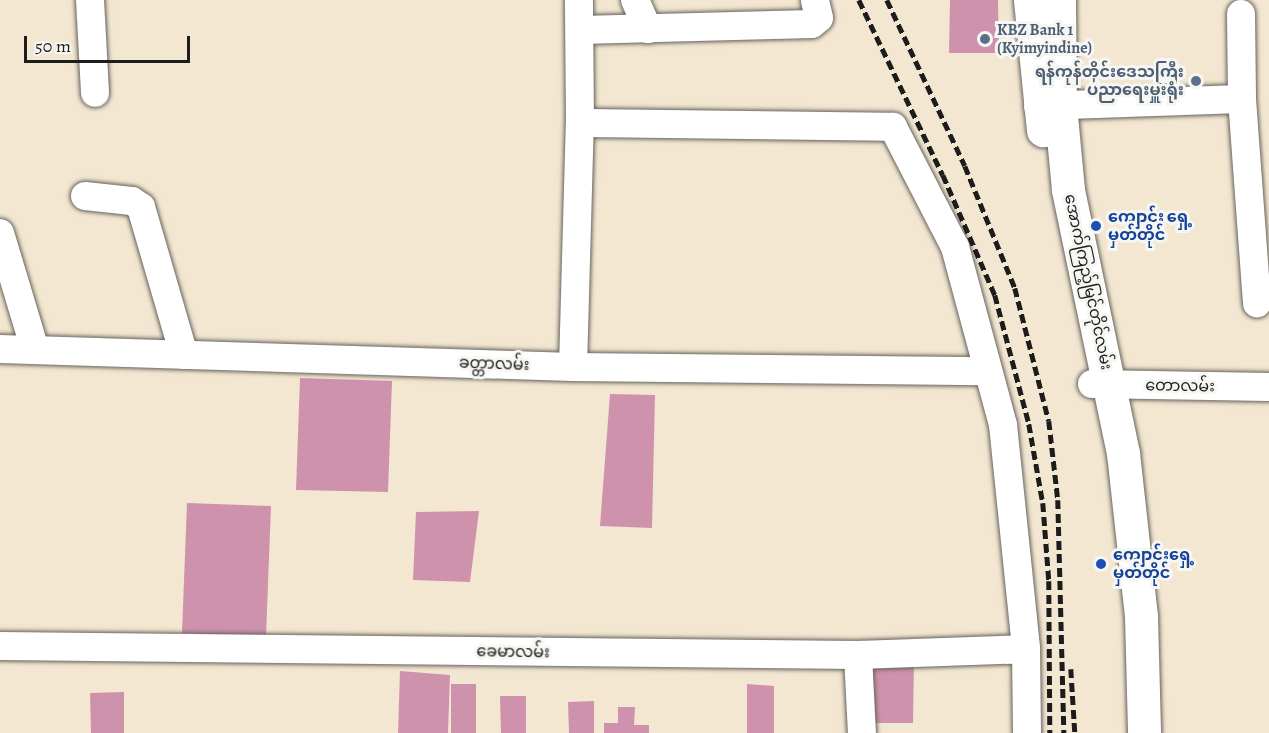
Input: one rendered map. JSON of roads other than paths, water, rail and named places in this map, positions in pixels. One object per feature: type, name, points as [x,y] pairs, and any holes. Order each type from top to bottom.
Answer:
[{"type":"main road","name":"အောက်ကြည့်မြင်တိုင်လမ်း","points":[[1030,0],[1049,105],[1065,275],[1102,384],[1128,517],[1141,616],[1144,733]]},
{"type":"main road","name":"အောက်ကြည့်မြင်တိုင်လမ်း","points":[[1049,105],[1059,0]]},
{"type":"street","points":[[90,0],[95,93]]},
{"type":"street","points":[[573,367],[580,123],[579,0]]},
{"type":"street","points":[[634,0],[648,29]]},
{"type":"street","points":[[580,30],[812,24],[819,18],[815,0]]},
{"type":"street","points":[[1241,14],[1242,99],[1257,303]]},
{"type":"street","points":[[1049,105],[1242,99]]},
{"type":"street","points":[[580,123],[893,127],[955,247],[1003,425],[1026,650],[1027,733]]},
{"type":"street","points":[[85,196],[132,201],[141,207],[184,355]]},
{"type":"street","points":[[0,233],[35,350]]},
{"type":"street","name":"ခတ္တာလမ်း","points":[[0,349],[573,367],[988,370]]},
{"type":"street","name":"တောလမ်း","points":[[1102,384],[1269,387]]},
{"type":"street","name":"ခေမာလမ်း","points":[[0,646],[858,655],[1026,650]]},
{"type":"street","points":[[858,655],[862,733]]},
{"type":"railway","points":[[859,0],[943,175],[995,295],[1029,424],[1043,503],[1049,581],[1050,733]]},
{"type":"railway","points":[[887,0],[965,166],[1015,288],[1049,421],[1058,500],[1064,733]]},
{"type":"railway","points":[[1071,669],[1075,733]]},
{"type":"place","name":"KBZ Bank 1 (Kyimyindine)","points":[[985,39]]},
{"type":"place","name":"ရန်ကုန်တိုင်းဒေသကြီး ပညာရေးမှူးရုံး","points":[[1196,81]]},
{"type":"place","name":"ကျောင်း ရှေ့ မှတ်တိုင်","points":[[1096,226]]},
{"type":"place","name":"ကျောင်းရှေ့ မှတ်တိုင်","points":[[1101,564]]}]
